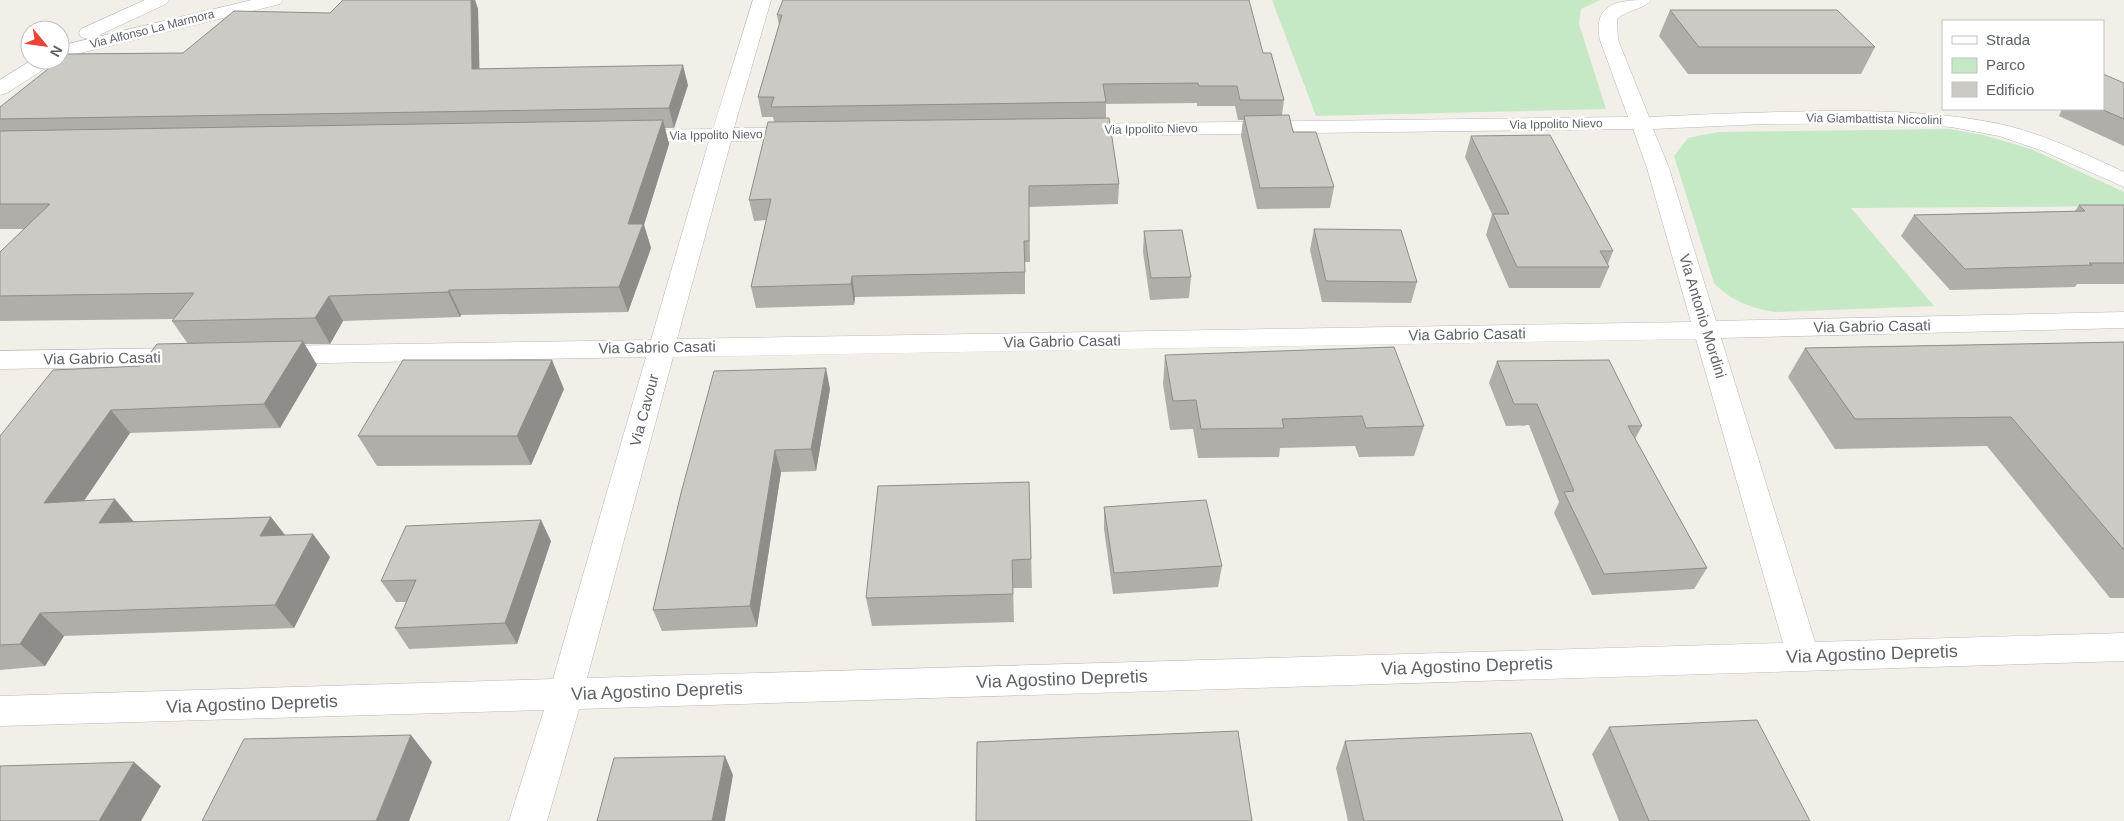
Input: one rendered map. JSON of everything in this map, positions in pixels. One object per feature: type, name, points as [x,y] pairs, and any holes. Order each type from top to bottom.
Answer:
[{"type":"street","points":[[70,45],[129,13],[160,0]]},
{"type":"street","name":"Via Alfonso La Marmora","points":[[70,48],[274,0]]},
{"type":"street","name":"Via Cavour","points":[[528,821],[566,694],[720,134],[762,0]]},
{"type":"street","name":"Via Antonio Mordini","points":[[1642,0],[1629,3],[1612,12],[1607,22],[1609,40],[1658,168],[1803,656]]},
{"type":"street","points":[[5,64],[20,61]]},
{"type":"street","points":[[0,89],[29,70]]},
{"type":"street","name":"Via Giambattista Niccolini","points":[[1642,123],[1840,117],[1897,117],[1951,121],[1978,125],[2028,138],[2076,157],[2124,180]]},
{"type":"street","name":"Via Ippolito Nievo","points":[[1057,130],[1642,123]]},
{"type":"street","name":"Via Ippolito Nievo","points":[[614,136],[820,133]]},
{"type":"street","name":"Via Gabrio Casati","points":[[247,356],[662,347],[1707,330],[2124,320]]},
{"type":"street","name":"Via Gabrio Casati","points":[[0,360],[207,356]]},
{"type":"street","name":"Via Agostino Depretis","points":[[0,711],[2124,647]]},
{"type":"green space","points":[[1272,0],[1600,0],[1581,9],[1579,24],[1606,109],[1316,116]]},
{"type":"green space","points":[[1949,129],[1983,135],[2031,149],[2124,192],[2124,206],[1851,208],[1934,306],[1775,312],[1742,303],[1727,295],[1714,283],[1674,156],[1688,138],[1718,132]]},
{"type":"building","points":[[343,0],[471,0],[472,69],[683,65],[669,108],[0,119],[0,107],[47,70],[70,70],[70,54],[183,53],[234,11],[330,13]]},
{"type":"building","points":[[783,0],[1249,0],[1263,53],[1271,53],[1284,100],[1240,100],[1237,86],[1199,86],[1198,83],[1103,84],[1106,102],[771,107],[774,97],[758,97],[782,15],[777,15]]},
{"type":"building","points":[[1670,10],[1837,10],[1875,47],[1699,47]]},
{"type":"building","points":[[2104,74],[2124,83],[2124,119],[2103,110]]},
{"type":"building","points":[[1289,115],[1293,132],[1316,132],[1334,187],[1260,188],[1244,116]]},
{"type":"building","points":[[1109,118],[1119,184],[1029,186],[1029,241],[1024,241],[1025,272],[852,276],[851,284],[751,287],[771,199],[749,200],[768,122]]},
{"type":"building","points":[[663,120],[628,224],[643,224],[619,287],[449,290],[448,292],[329,296],[315,318],[172,321],[194,293],[0,296],[0,252],[50,204],[0,204],[0,131]]},
{"type":"building","points":[[1550,135],[1613,251],[1600,251],[1609,267],[1517,267],[1493,214],[1509,214],[1471,136]]},
{"type":"building","points":[[2079,205],[2124,205],[2124,263],[1965,269],[1914,215],[2085,211]]},
{"type":"building","points":[[1314,229],[1401,230],[1417,282],[1326,281]]},
{"type":"building","points":[[1182,230],[1191,277],[1151,278],[1144,231]]},
{"type":"building","points":[[303,341],[264,404],[111,410],[44,503],[115,499],[99,523],[271,517],[260,536],[313,534],[275,605],[40,613],[20,644],[0,645],[0,436],[53,370],[140,366],[157,344]]},
{"type":"building","points":[[2124,342],[2124,550],[2011,417],[1855,419],[1805,348]]},
{"type":"building","points":[[1394,347],[1424,426],[1366,428],[1362,416],[1282,419],[1284,428],[1201,429],[1196,400],[1173,401],[1165,355]]},
{"type":"building","points":[[403,360],[552,360],[517,436],[358,436]]},
{"type":"building","points":[[1609,360],[1642,426],[1628,426],[1707,568],[1604,574],[1564,492],[1574,491],[1537,404],[1514,404],[1497,361]]},
{"type":"building","points":[[826,368],[811,449],[775,450],[750,606],[653,610],[681,493],[714,371]]},
{"type":"building","points":[[1029,482],[1031,559],[1012,560],[1013,594],[866,598],[878,486]]},
{"type":"building","points":[[1206,500],[1222,566],[1114,573],[1104,507]]},
{"type":"building","points":[[541,520],[505,623],[395,628],[416,580],[381,581],[406,526]]},
{"type":"building","points":[[1757,720],[1810,821],[1649,821],[1609,727]]},
{"type":"building","points":[[1238,731],[1252,821],[976,821],[977,742]]},
{"type":"building","points":[[1531,733],[1563,821],[1364,821],[1345,741]]},
{"type":"building","points":[[411,735],[376,821],[202,821],[244,739]]},
{"type":"building","points":[[725,756],[712,821],[597,821],[614,758]]},
{"type":"building","points":[[134,762],[99,821],[0,821],[0,766]]}]
